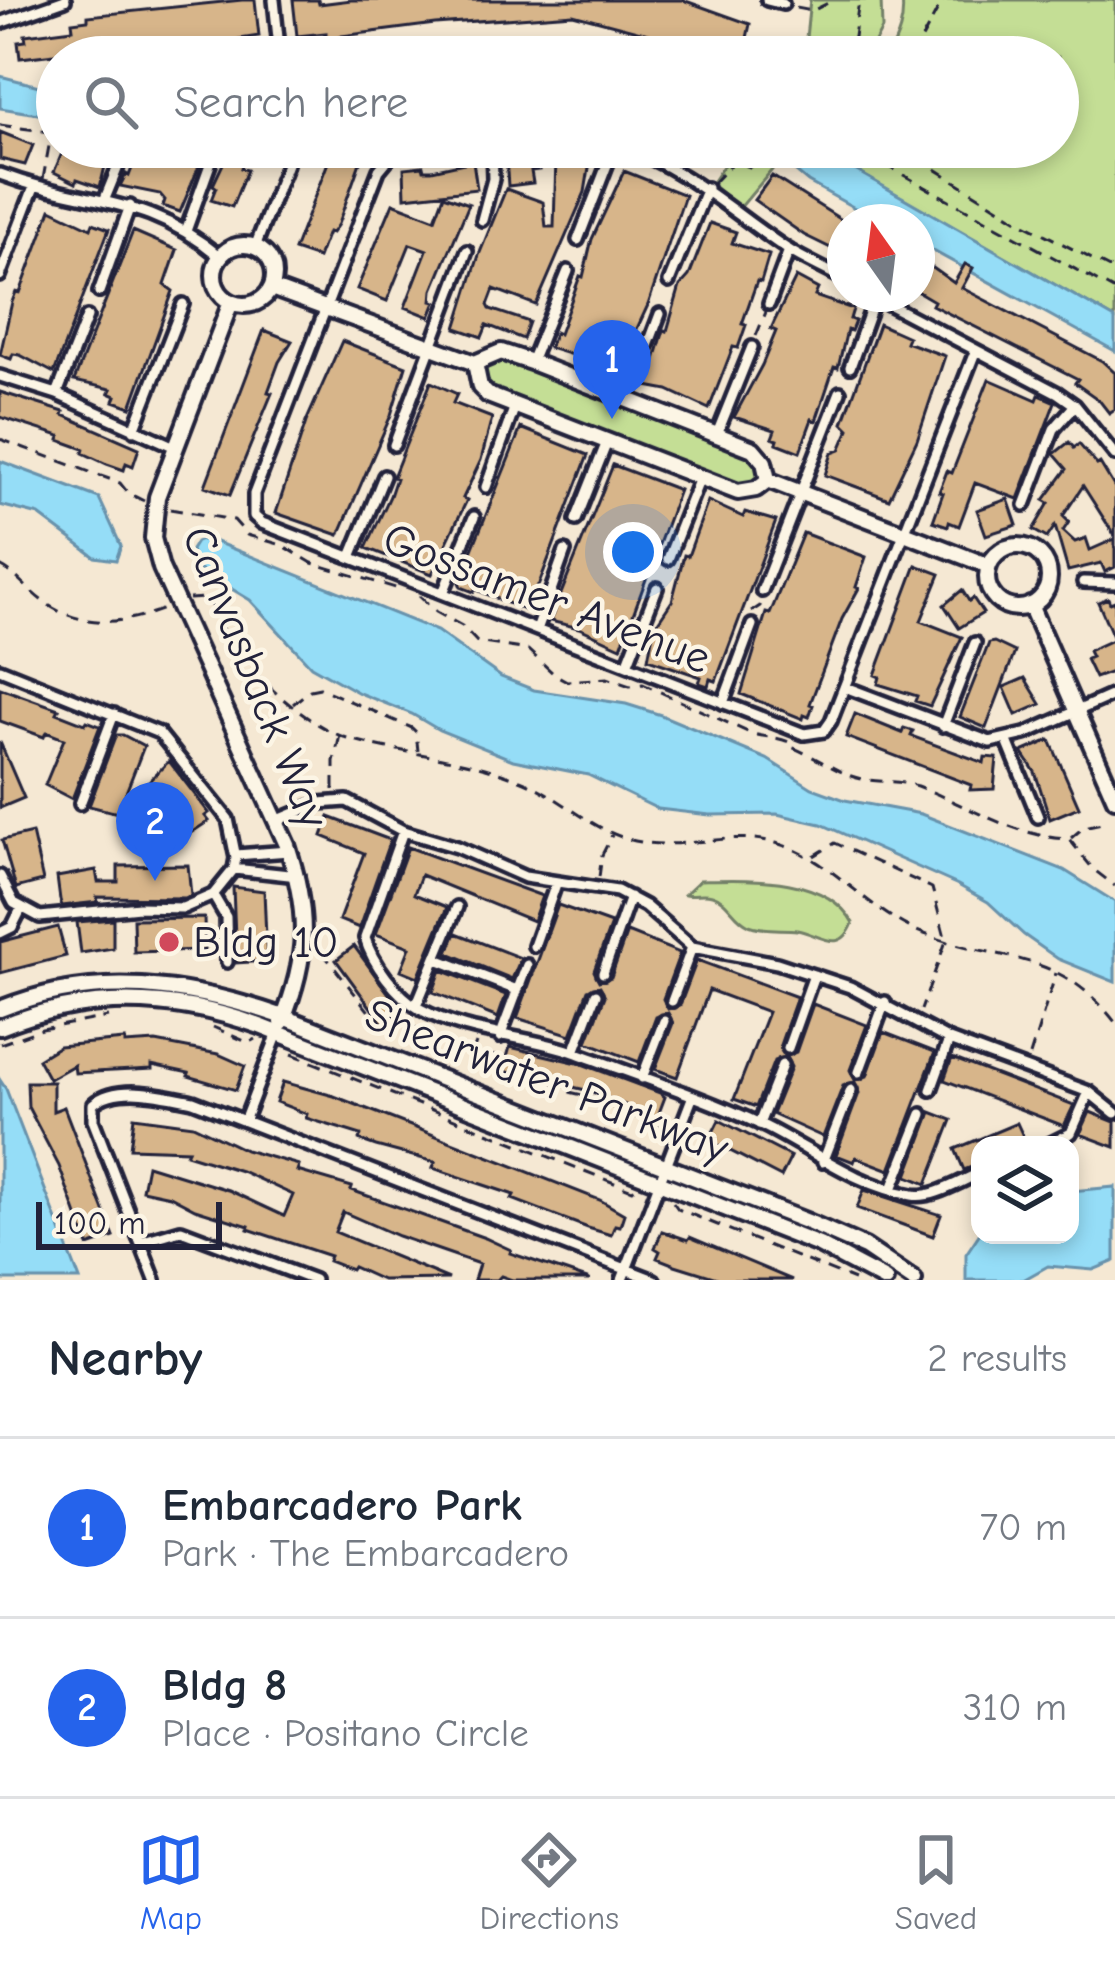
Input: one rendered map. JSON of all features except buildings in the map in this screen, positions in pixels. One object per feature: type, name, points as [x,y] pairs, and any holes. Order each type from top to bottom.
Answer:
[{"type":"street","points":[[0,23],[65,0]]},
{"type":"street","points":[[274,0],[278,36]]},
{"type":"street","points":[[767,0],[783,4]]},
{"type":"street","points":[[104,201],[117,168]]},
{"type":"street","points":[[186,231],[209,168]]},
{"type":"street","points":[[255,247],[285,168]]},
{"type":"street","points":[[326,308],[381,168]]},
{"type":"street","points":[[482,220],[493,168]]},
{"type":"street","points":[[578,240],[609,168]]},
{"type":"street","points":[[673,168],[789,250],[827,270]]},
{"type":"street","points":[[0,174],[130,206],[186,231],[219,256]]},
{"type":"street","points":[[0,276],[39,184]]},
{"type":"street","points":[[669,282],[707,188]]},
{"type":"street","points":[[99,292],[130,206]]},
{"type":"street","points":[[234,246],[255,247],[274,268],[271,288],[258,301],[231,302],[214,279],[219,256],[234,246]]},
{"type":"street","points":[[769,304],[789,250]]},
{"type":"street","points":[[394,445],[467,251]]},
{"type":"street","points":[[531,362],[568,271]]},
{"type":"street","points":[[271,288],[475,363],[501,352],[531,362],[760,454],[768,480]]},
{"type":"street","name":"Canvasback Way","points":[[231,302],[155,506],[153,538],[161,568],[298,876],[304,951],[278,1033]]},
{"type":"street","points":[[134,430],[183,304]]},
{"type":"street","name":"Gossamer Avenue","points":[[326,308],[251,508],[262,523],[811,735],[829,726],[975,352]]},
{"type":"street","points":[[850,367],[867,312]]},
{"type":"street","points":[[901,312],[1075,405],[1115,455]]},
{"type":"street","points":[[628,400],[660,314]]},
{"type":"street","points":[[56,394],[87,317]]},
{"type":"street","points":[[717,434],[752,347]]},
{"type":"street","points":[[475,363],[484,392],[515,406],[738,492],[748,492],[768,480]]},
{"type":"street","points":[[0,376],[56,394],[177,448]]},
{"type":"street","points":[[763,591],[840,392]]},
{"type":"street","points":[[1025,505],[1054,428],[1075,405]]},
{"type":"street","points":[[486,487],[515,406]]},
{"type":"street","points":[[576,520],[608,442]]},
{"type":"street","points":[[351,557],[384,476]]},
{"type":"street","points":[[668,559],[700,478]]},
{"type":"street","points":[[768,480],[989,566]]},
{"type":"street","points":[[443,593],[474,518]]},
{"type":"street","points":[[1013,546],[1032,549],[1042,556],[1049,580],[1041,598],[1030,605],[1009,606],[997,599],[987,580],[989,566],[1001,551],[1013,546]]},
{"type":"street","points":[[536,630],[565,551]]},
{"type":"street","points":[[1083,582],[1115,583]]},
{"type":"street","points":[[627,665],[657,588]]},
{"type":"street","points":[[1030,605],[1115,799]]},
{"type":"street","points":[[723,703],[752,625]]},
{"type":"street","points":[[943,726],[975,643]]},
{"type":"street","points":[[0,669],[148,726],[167,740],[228,819],[236,854],[233,869],[213,895],[183,908],[108,909],[47,918],[21,909],[7,895],[0,876]]},
{"type":"street","points":[[845,687],[980,740],[1007,740],[1115,694]]},
{"type":"street","points":[[80,804],[114,714]]},
{"type":"street","points":[[1007,740],[1038,817]]},
{"type":"street","points":[[276,821],[339,800],[362,806],[403,831],[457,847],[525,877],[630,897],[692,947],[814,975],[885,1003],[950,1040],[1089,1092],[1115,1113]]},
{"type":"street","points":[[403,831],[365,938],[374,957],[416,1006],[484,1035],[536,1040],[642,1078],[759,1124],[823,1162],[892,1189],[927,1195],[971,1177]]},
{"type":"street","points":[[236,854],[289,851]]},
{"type":"street","points":[[233,869],[298,876]]},
{"type":"street","points":[[534,946],[556,884]]},
{"type":"street","points":[[213,895],[226,917],[227,962]]},
{"type":"street","points":[[603,974],[630,897]]},
{"type":"street","points":[[416,1006],[457,907]]},
{"type":"street","points":[[0,933],[14,925],[21,909]]},
{"type":"street","points":[[672,1001],[692,947]]},
{"type":"street","points":[[437,959],[517,990]]},
{"type":"street","points":[[500,1037],[527,965]]},
{"type":"street","points":[[788,1048],[814,975]]},
{"type":"street","name":"Shearwater Parkway","points":[[0,1009],[77,988],[143,985],[212,994],[284,1017],[663,1175],[885,1280]]},
{"type":"street","points":[[574,1052],[596,994]]},
{"type":"street","name":"Shearwater Parkway","points":[[0,1027],[77,1005],[142,1001],[200,1008],[846,1237],[914,1280]]},
{"type":"street","points":[[859,1072],[885,1003]]},
{"type":"street","points":[[642,1078],[664,1021]]},
{"type":"street","points":[[244,1119],[278,1033]]},
{"type":"street","points":[[931,1090],[950,1040]]},
{"type":"street","points":[[759,1124],[782,1065]]},
{"type":"street","points":[[823,1162],[851,1090]]},
{"type":"street","points":[[1065,1136],[1071,1133],[1089,1092]]},
{"type":"street","points":[[155,1280],[93,1120],[93,1104],[108,1095],[149,1094],[193,1101],[625,1275],[654,1280]]},
{"type":"street","points":[[625,1275],[692,1099]]},
{"type":"street","points":[[892,1189],[922,1114]]},
{"type":"street","points":[[140,1242],[181,1230],[314,1280]]},
{"type":"path","points":[[783,4],[812,10],[834,0]]},
{"type":"path","points":[[854,36],[860,0]]},
{"type":"path","points":[[923,36],[943,0]]},
{"type":"path","points":[[0,124],[36,130]]},
{"type":"path","points":[[39,184],[44,168]]},
{"type":"path","points":[[707,188],[729,168]]},
{"type":"path","points":[[892,168],[1115,291]]},
{"type":"path","points":[[934,168],[1021,222],[1115,271]]},
{"type":"path","points":[[752,347],[769,304]]},
{"type":"path","points":[[0,439],[121,483],[128,493],[155,506],[234,520],[247,535],[282,544],[312,563],[421,597],[477,642],[528,650],[567,681],[607,678],[630,686],[643,684],[760,737],[772,735],[789,742],[848,775],[914,785],[975,814],[1049,838],[1069,838],[1084,827],[1106,822]]},
{"type":"path","points":[[0,566],[46,604],[87,619],[130,622],[168,608]]},
{"type":"path","points":[[752,625],[751,610],[761,604],[763,591]]},
{"type":"path","points":[[185,600],[208,598],[236,652],[291,705],[340,735],[483,765],[527,782],[613,834],[656,844],[759,839],[813,857],[887,915],[946,941],[1057,971],[1091,992],[1115,1022]]},
{"type":"path","points":[[291,705],[320,688],[412,728],[418,751]]},
{"type":"path","points":[[334,792],[340,735]]},
{"type":"path","points":[[598,888],[602,854],[613,834]]},
{"type":"path","points":[[1069,838],[1093,869],[1115,886]]},
{"type":"path","points":[[813,857],[835,843],[928,885],[934,892],[946,941],[916,1020]]},
{"type":"path","points":[[322,952],[382,1028],[401,1021],[424,1032],[428,1022],[440,1027]]},
{"type":"path","points":[[1026,1069],[1057,971]]},
{"type":"path","points":[[0,1044],[42,1029],[112,1016]]},
{"type":"path","points":[[209,1026],[249,1043],[256,1039]]},
{"type":"path","points":[[465,1037],[477,1041],[473,1051],[502,1058],[501,1075],[586,1096],[653,1121],[667,1130],[653,1147]]},
{"type":"path","points":[[291,1053],[632,1190],[638,1187]]},
{"type":"path","points":[[673,1201],[677,1209],[854,1280]]},
{"type":"green space","points":[[810,0],[881,0],[878,36],[806,36]]},
{"type":"green space","points":[[902,0],[1115,0],[1115,319],[935,216],[935,204],[914,204],[853,168],[1079,168],[1079,36],[897,36]]},
{"type":"green space","points":[[722,168],[774,168],[740,208],[711,184]]},
{"type":"green space","points":[[499,356],[750,452],[761,469],[759,476],[745,488],[487,390],[481,368]]},
{"type":"green space","points":[[700,880],[763,881],[806,888],[841,907],[853,923],[836,941],[797,930],[755,927],[718,897],[685,894]]},
{"type":"water","points":[[0,76],[36,85],[36,114],[0,108]]},
{"type":"water","points":[[791,168],[854,168],[914,204],[848,204]]},
{"type":"water","points":[[935,216],[1115,319],[1115,351],[935,252]]},
{"type":"water","points":[[0,461],[99,498],[121,546],[116,560],[95,557],[39,515],[0,505]]},
{"type":"water","points":[[206,538],[437,631],[501,677],[534,690],[626,704],[661,715],[767,759],[812,788],[845,800],[921,814],[1064,870],[1115,902],[1115,982],[1058,959],[988,902],[958,885],[821,824],[777,814],[710,815],[658,809],[588,775],[513,760],[359,693],[311,666],[250,600],[197,568],[191,550]]},
{"type":"water","points":[[0,1080],[6,1089],[80,1280],[0,1280]]},
{"type":"water","points":[[1115,1187],[1115,1261],[1093,1270],[1048,1266],[1023,1280],[966,1280],[966,1254],[973,1244],[1079,1244],[1079,1190]]},
{"type":"place","name":"Embarcadero Park","points":[[612,419]]},
{"type":"place","name":"Bldg 8","points":[[155,881]]},
{"type":"place","name":"Bldg 10","points":[[169,942]]}]
